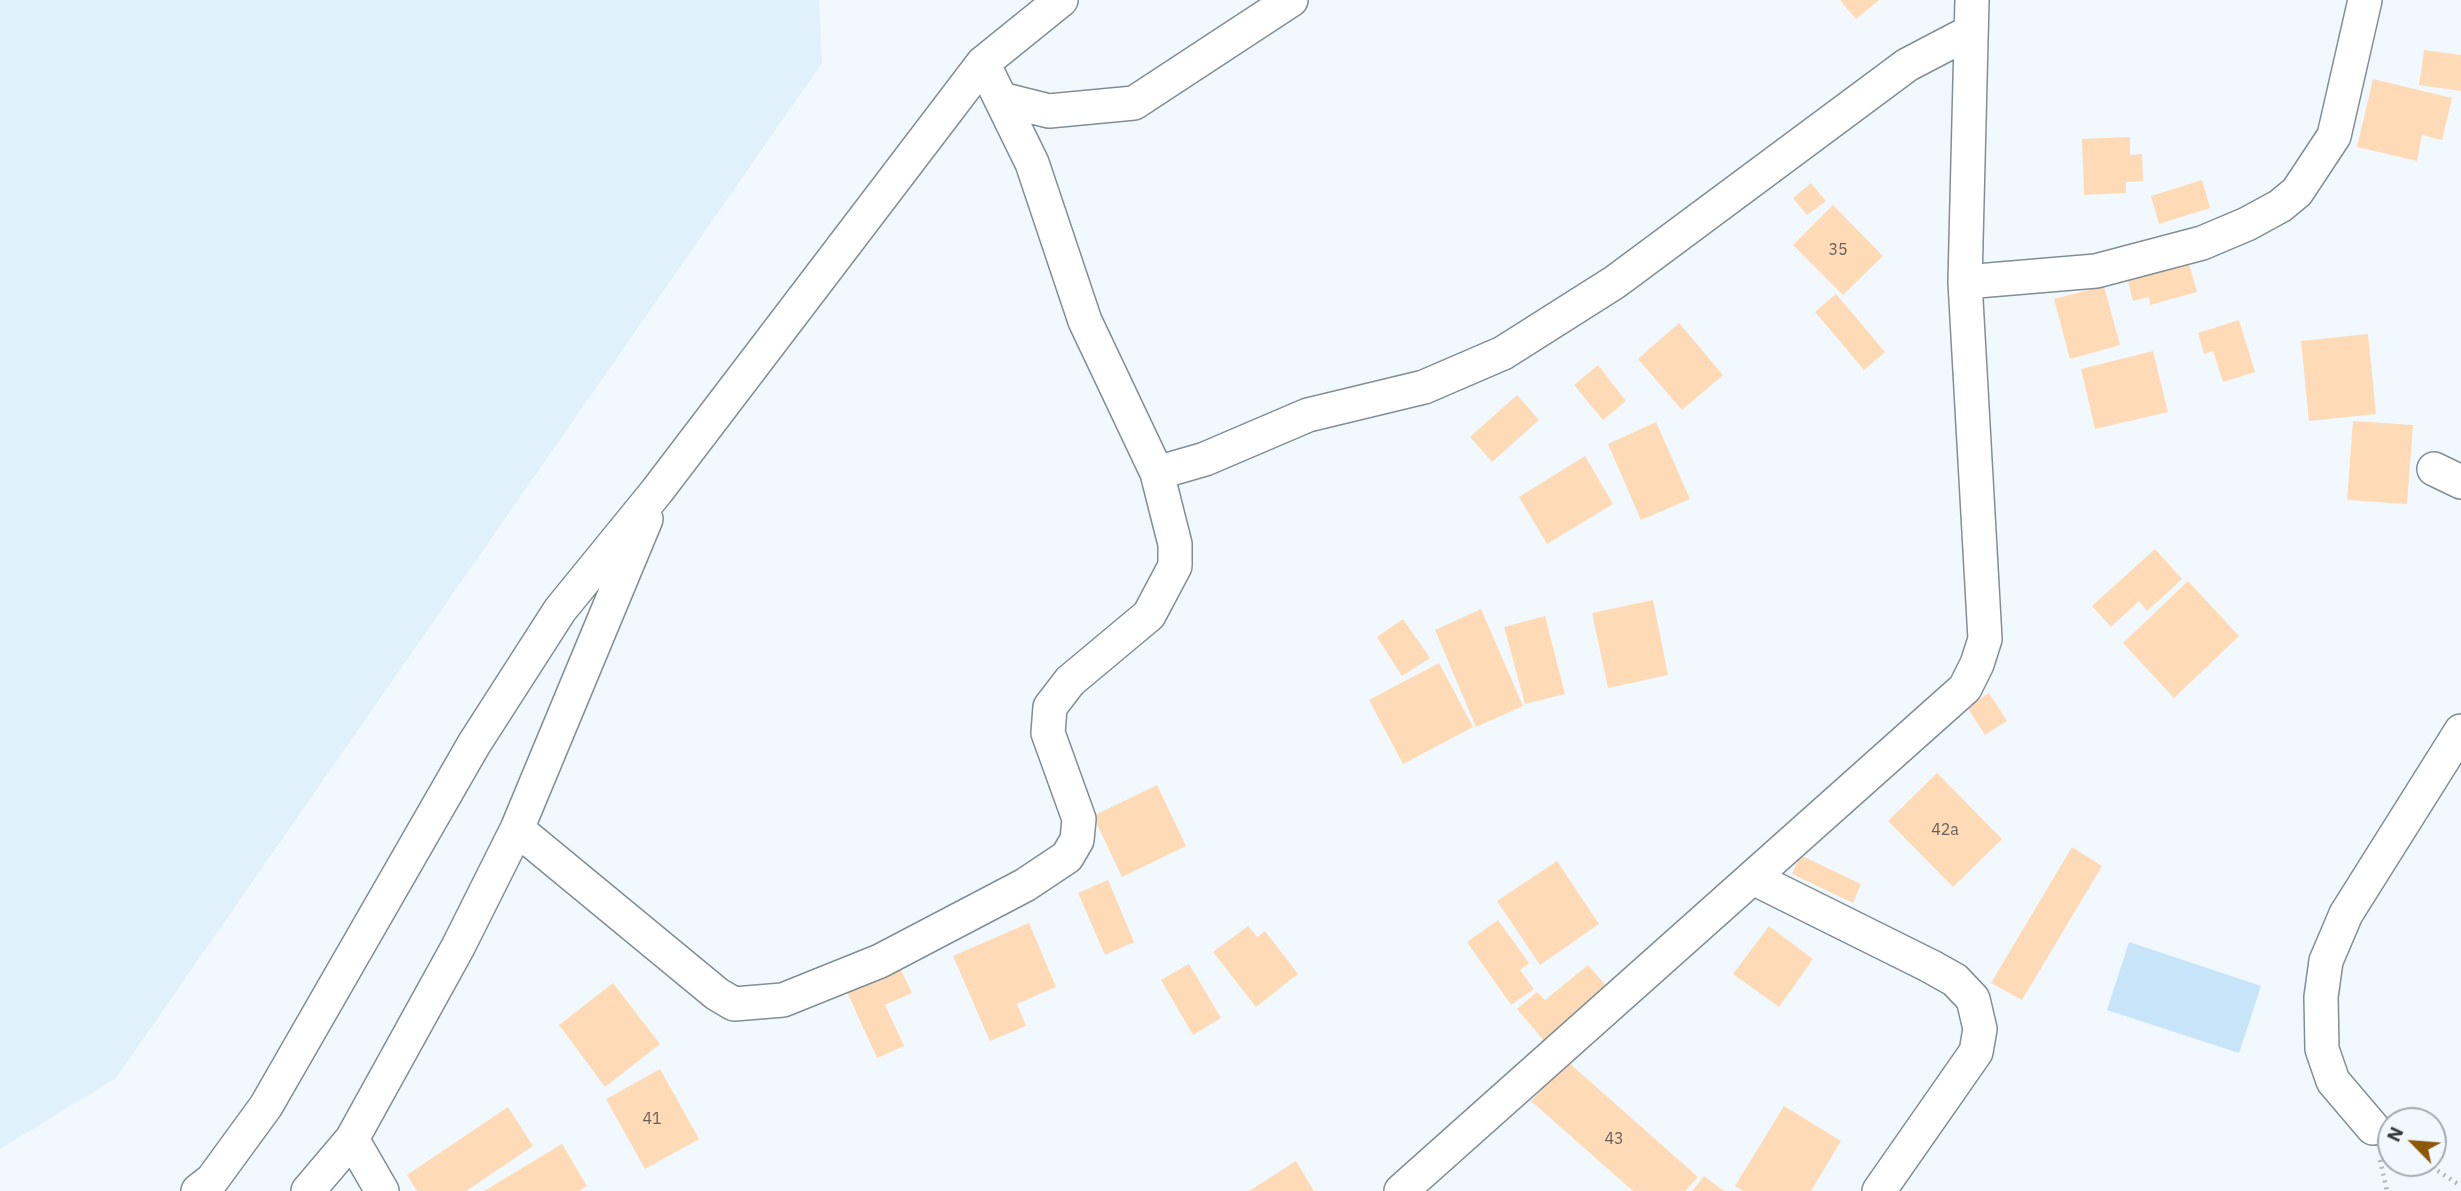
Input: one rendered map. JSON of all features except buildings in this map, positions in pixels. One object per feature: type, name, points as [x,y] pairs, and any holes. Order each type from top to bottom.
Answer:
[{"type":"street","points":[[198,1191],[212,1180],[267,1106],[474,744],[559,610],[657,491],[983,63],[1061,0]]},
{"type":"street","points":[[1001,99],[1049,111],[1134,103],[1291,0]]},
{"type":"street","points":[[1965,282],[2096,271],[2202,243],[2246,225],[2280,206],[2297,192],[2334,136],[2365,0]]},
{"type":"street","points":[[1157,473],[1205,459],[1308,415],[1424,387],[1503,353],[1615,282],[1971,16]]},
{"type":"street","points":[[1401,1191],[1965,688],[1977,664],[1985,639],[1965,282],[1971,16]]},
{"type":"street","points":[[517,829],[717,994],[734,1004],[783,1000],[880,961],[1025,885],[1067,857],[1077,840],[1079,819],[1048,733],[1050,707],[1070,681],[1149,615],[1175,566],[1175,544],[1157,473],[1085,321],[1032,163],[983,63]]},
{"type":"street","points":[[308,1191],[352,1139],[458,947],[517,829],[618,593],[657,491]]},
{"type":"street","points":[[2373,1128],[2333,1081],[2322,1049],[2321,997],[2326,961],[2346,914],[2461,731]]},
{"type":"street","points":[[1753,878],[1955,979],[1973,999],[1980,1029],[1976,1052],[1879,1191]]},
{"type":"street","points":[[352,1139],[382,1191]]},
{"type":"shaded area","points":[[0,0],[819,0],[822,63],[116,1078],[0,1149]]},
{"type":"shaded area","points":[[2129,942],[2261,986],[2239,1053],[2107,1010]]}]
